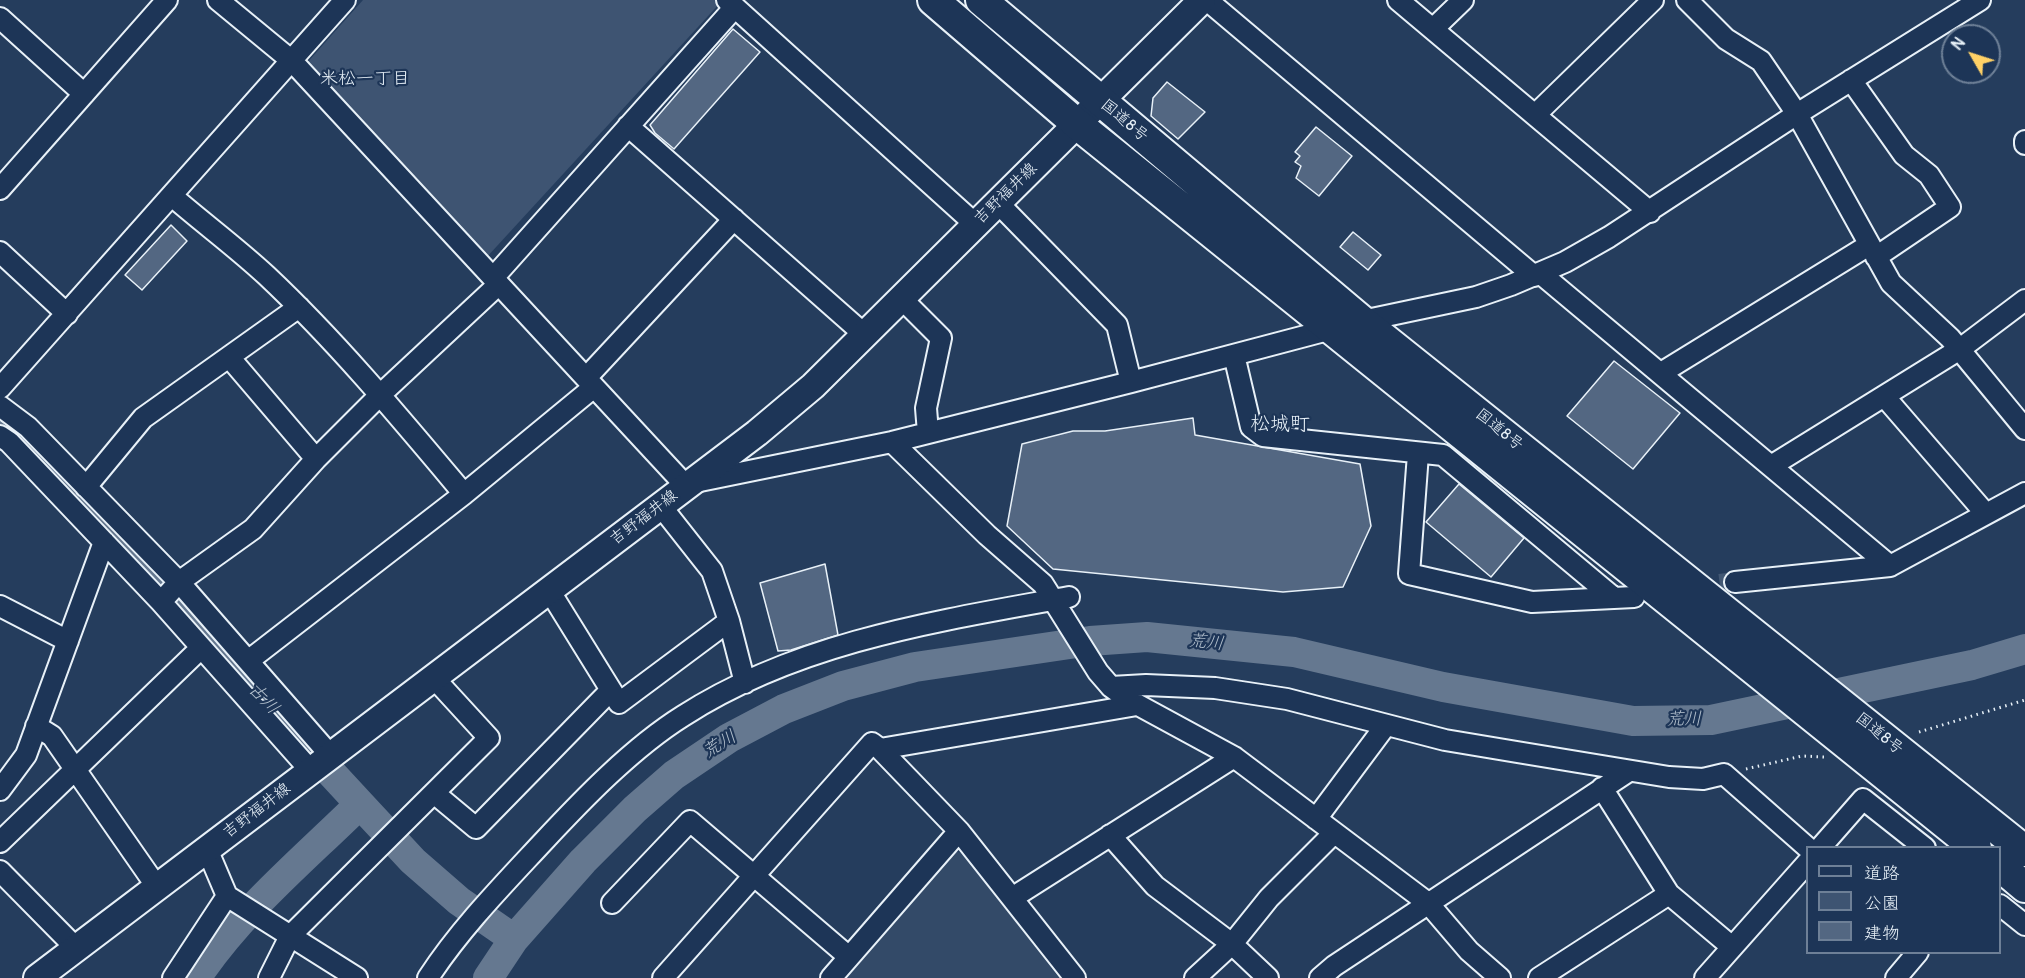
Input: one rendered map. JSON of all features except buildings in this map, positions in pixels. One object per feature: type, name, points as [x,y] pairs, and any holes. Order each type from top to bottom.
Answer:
[{"type":"highway","name":"国道8号","points":[[933,0],[1077,124],[1755,669],[1826,751],[1973,846]]},
{"type":"highway","name":"国道8号","points":[[981,0],[1362,321],[2025,851]]},
{"type":"highway","points":[[2001,867],[2025,887]]},
{"type":"main road","name":"吉野福井線","points":[[37,978],[757,433],[805,393],[1204,0]]},
{"type":"street","points":[[0,189],[167,0]]},
{"type":"street","points":[[218,0],[292,61],[590,383],[688,484],[928,433],[1362,321],[1476,297],[1565,262],[1650,212],[1797,114],[1980,0]]},
{"type":"street","points":[[0,388],[345,0]]},
{"type":"street","points":[[1204,0],[1661,374],[1890,566]]},
{"type":"street","points":[[1398,0],[1650,212]]},
{"type":"street","points":[[1433,29],[1463,0]]},
{"type":"street","points":[[1535,115],[1653,0]]},
{"type":"street","points":[[160,602],[179,582],[253,529],[316,459],[496,281],[731,3],[975,224]]},
{"type":"street","points":[[1699,4],[1726,39],[1761,61],[1797,114],[1891,284],[1950,338],[2025,429]]},
{"type":"street","points":[[0,18],[84,94]]},
{"type":"street","points":[[1661,374],[1950,207],[1929,176],[1904,155],[1851,80]]},
{"type":"street","points":[[628,126],[865,335]]},
{"type":"street","points":[[172,196],[265,274],[299,307],[381,395],[464,494]]},
{"type":"street","points":[[997,202],[1117,325],[1131,382]]},
{"type":"street","points":[[248,661],[464,494],[590,383],[734,219]]},
{"type":"street","points":[[0,252],[67,314]]},
{"type":"street","points":[[901,298],[941,338],[926,408],[928,433]]},
{"type":"street","points":[[1771,466],[1960,349],[2025,300]]},
{"type":"street","points":[[86,487],[143,418],[299,307]]},
{"type":"street","points":[[1234,355],[1251,427],[1263,436],[1443,455],[1614,598]]},
{"type":"street","points":[[229,357],[316,459]]},
{"type":"street","points":[[1884,396],[1986,514]]},
{"type":"street","points":[[0,406],[28,427],[179,582],[248,661],[321,763]]},
{"type":"street","points":[[0,436],[9,442],[104,542],[201,648],[321,763]]},
{"type":"street","points":[[892,441],[987,535],[1043,584],[1059,602],[1098,672],[1112,687],[1137,705],[1233,757],[1334,832],[1428,903],[1470,951],[1500,978]]},
{"type":"street","points":[[1418,454],[1409,574],[1532,602],[1634,597]]},
{"type":"street","points":[[1735,582],[1890,566],[2025,493]]},
{"type":"street","points":[[660,505],[712,571],[729,621],[745,683]]},
{"type":"street","points":[[0,790],[26,755],[104,542]]},
{"type":"street","points":[[549,590],[619,703],[729,621]]},
{"type":"street","points":[[428,978],[493,895],[578,806],[648,741],[683,716],[745,683],[810,655],[876,635],[1059,602]]},
{"type":"street","points":[[0,606],[68,641]]},
{"type":"street","points":[[0,842],[201,648]]},
{"type":"street","points":[[269,978],[290,936],[489,738],[434,678]]},
{"type":"street","points":[[1112,687],[1146,685],[1215,688],[1287,699],[1445,740],[1670,777],[1703,779],[1724,774],[1806,846]]},
{"type":"street","points":[[434,793],[476,828],[611,690]]},
{"type":"street","points":[[880,749],[1137,705]]},
{"type":"street","points":[[1316,819],[1386,724]]},
{"type":"street","points":[[36,726],[52,736],[157,887]]},
{"type":"street","points":[[663,978],[872,743],[959,831],[1075,978]]},
{"type":"street","points":[[1012,898],[1233,757]]},
{"type":"street","points":[[1320,978],[1334,966],[1428,903],[1629,771]]},
{"type":"street","points":[[1602,789],[1669,894],[1732,947]]},
{"type":"street","points":[[1822,846],[1863,799],[1922,846]]},
{"type":"street","points":[[612,903],[690,821],[849,957]]},
{"type":"street","points":[[831,978],[959,831]]},
{"type":"street","points":[[1195,978],[1232,944],[1269,898],[1334,832]]},
{"type":"street","points":[[1110,836],[1155,886],[1232,944],[1268,978]]},
{"type":"street","points":[[207,849],[240,904],[357,978]]},
{"type":"street","points":[[1705,978],[1806,864]]},
{"type":"street","points":[[0,871],[76,948]]},
{"type":"street","points":[[1539,978],[1669,894]]},
{"type":"street","points":[[173,978],[240,904]]},
{"type":"street","points":[[2001,907],[2025,925]]},
{"type":"street","points":[[1896,978],[1916,954]]},
{"type":"path","points":[[1919,732],[2025,700]]},
{"type":"path","points":[[1724,774],[1826,751]]},
{"type":"shaded area","points":[[952,851],[963,853],[1059,978],[842,978]]},
{"type":"green space","points":[[363,0],[717,0],[720,3],[486,258],[306,64]]},
{"type":"waterway","name":"古川","points":[[0,423],[12,429],[23,440],[360,804],[253,908],[214,953],[196,978]]},
{"type":"waterway","name":"荒川","points":[[488,978],[514,939],[583,861],[635,809],[674,775],[729,738],[784,709],[843,686],[915,667],[1090,641],[1147,637],[1294,652],[1443,687],[1633,721],[1711,720],[1972,665],[2025,649]]},
{"type":"waterway","points":[[360,804],[413,861],[459,901],[514,939]]},
{"type":"tunnel","points":[[1690,588],[1735,582]]},
{"type":"district","name":"米松一丁目","points":[[365,79]]},
{"type":"district","name":"松城町","points":[[1280,425]]}]
